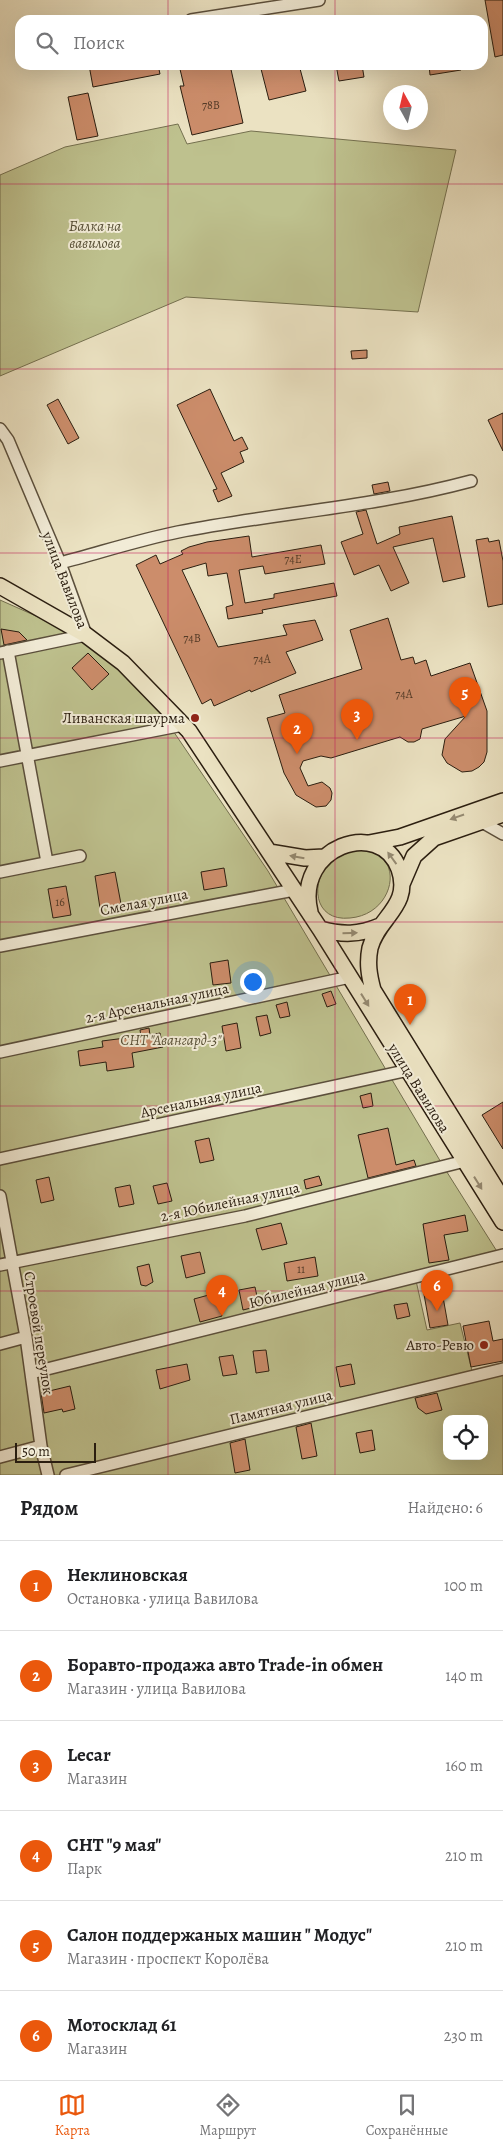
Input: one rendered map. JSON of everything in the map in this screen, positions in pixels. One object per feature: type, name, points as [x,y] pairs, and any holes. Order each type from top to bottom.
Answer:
[{"type":"main road","points":[[0,586],[86,635]]},
{"type":"main road","name":"улица Вавилова","points":[[86,635],[123,662],[184,726],[316,923],[503,1222]]},
{"type":"main road","name":"улица Вавилова","points":[[316,923],[307,894],[313,870],[324,857],[338,848],[354,843],[369,843],[400,837],[503,801]]},
{"type":"main road","name":"улица Вавилова","points":[[503,814],[434,838],[414,856],[402,884],[400,899],[391,915],[380,926],[371,946],[367,966],[372,990],[503,1200]]},
{"type":"main road","points":[[369,843],[386,850],[394,858],[402,884]]},
{"type":"main road","name":"улица Вавилова","points":[[270,852],[305,858],[324,857]]},
{"type":"main road","points":[[316,923],[338,934],[355,934],[380,926]]},
{"type":"street","points":[[223,15],[319,0]]},
{"type":"street","name":"улица Вавилова","points":[[0,429],[8,440],[60,563],[86,635]]},
{"type":"street","points":[[60,563],[177,532],[361,504],[432,491],[470,481]]},
{"type":"street","points":[[47,862],[27,756],[4,652],[86,635]]},
{"type":"street","points":[[0,761],[184,726]]},
{"type":"street","points":[[482,822],[503,834]]},
{"type":"street","points":[[0,872],[80,856]]},
{"type":"street","name":"Смелая улица","points":[[0,946],[294,890]]},
{"type":"street","name":"2-я Арсенальная улица","points":[[0,1052],[350,977]]},
{"type":"street","name":"Арсенальная улица","points":[[0,1159],[409,1070]]},
{"type":"street","name":"2-я Юбилейная улица","points":[[0,1266],[245,1216],[465,1161]]},
{"type":"street","name":"Строевой переулок","points":[[0,1196],[26,1336],[41,1446],[48,1475]]},
{"type":"street","name":"Юбилейная улица","points":[[31,1374],[503,1255]]},
{"type":"street","points":[[0,1344],[26,1336]]},
{"type":"street","name":"Памятная улица","points":[[66,1475],[503,1369]]},
{"type":"street","points":[[0,1457],[41,1446]]},
{"type":"green space","name":"Балка на вавилова","points":[[178,124],[187,144],[251,131],[456,150],[418,312],[186,297],[0,376],[0,175],[65,147]]},
{"type":"green space","name":"СНТ \"Авангард-3\"","points":[[0,600],[63,628],[110,661],[163,716],[268,871],[445,1169],[498,1253],[415,1276],[427,1330],[460,1323],[473,1375],[503,1369],[503,1475],[0,1475]]},
{"type":"green space","points":[[353,851],[370,852],[382,858],[389,868],[390,880],[387,893],[379,905],[366,914],[350,918],[338,918],[328,914],[322,907],[318,898],[320,878],[332,860],[339,855]]},
{"type":"building","points":[[485,0],[503,0],[503,55],[495,57]]},
{"type":"building","points":[[90,70],[159,70],[160,74],[93,87]]},
{"type":"building","points":[[180,70],[231,70],[243,123],[192,135],[180,86],[184,86]]},
{"type":"building","points":[[261,70],[300,70],[306,91],[269,100]]},
{"type":"building","points":[[337,70],[363,70],[364,77],[339,81]]},
{"type":"building","points":[[430,70],[461,70],[430,75]]},
{"type":"building","points":[[88,93],[98,136],[77,140],[68,97]]},
{"type":"building","points":[[367,350],[367,358],[352,359],[351,351]]},
{"type":"building","points":[[210,389],[234,441],[242,437],[248,449],[240,452],[244,462],[221,473],[232,496],[218,502],[213,490],[217,489],[177,405]]},
{"type":"building","points":[[58,399],[79,438],[68,444],[47,405]]},
{"type":"building","points":[[503,413],[503,451],[488,420]]},
{"type":"building","points":[[388,482],[390,491],[374,494],[372,485]]},
{"type":"building","points":[[366,510],[377,544],[400,534],[399,527],[452,516],[465,577],[443,582],[433,538],[393,547],[409,583],[391,591],[379,565],[354,575],[341,542],[363,534],[356,512]]},
{"type":"building","points":[[249,536],[252,557],[321,545],[325,564],[265,574],[263,566],[239,570],[245,603],[274,598],[274,594],[334,583],[337,596],[262,610],[263,613],[228,619],[226,607],[233,605],[227,573],[208,576],[206,563],[182,570],[218,647],[287,635],[283,625],[315,620],[323,640],[286,652],[296,673],[214,706],[211,699],[202,704],[136,565],[156,555],[160,564],[183,554],[181,551],[189,547],[207,542]]},
{"type":"building","points":[[488,538],[489,542],[499,540],[503,561],[503,604],[488,607],[476,540]]},
{"type":"building","points":[[388,618],[401,660],[413,657],[415,664],[426,660],[431,676],[470,663],[487,711],[487,752],[484,762],[472,771],[462,772],[447,763],[442,755],[445,739],[466,716],[422,729],[420,739],[414,742],[408,742],[400,737],[331,758],[321,756],[303,761],[300,768],[308,786],[322,782],[330,788],[332,793],[331,800],[326,806],[316,807],[296,795],[284,773],[267,718],[285,713],[279,695],[362,669],[350,630]]},
{"type":"building","points":[[1,629],[19,632],[27,640],[4,645]]},
{"type":"building","points":[[88,653],[109,674],[92,690],[72,668]]},
{"type":"building","points":[[224,868],[227,886],[204,890],[201,872]]},
{"type":"building","points":[[115,872],[121,904],[100,908],[95,876]]},
{"type":"building","points":[[66,886],[71,915],[53,918],[48,889]]},
{"type":"building","points":[[228,960],[231,983],[213,985],[210,963]]},
{"type":"building","points":[[331,991],[336,1004],[327,1007],[322,994]]},
{"type":"building","points":[[409,996],[418,1011],[409,1016],[400,1002]]},
{"type":"building","points":[[287,1002],[290,1016],[280,1018],[276,1005]]},
{"type":"building","points":[[267,1015],[271,1033],[260,1036],[256,1017]]},
{"type":"building","points":[[237,1023],[241,1048],[226,1051],[222,1026]]},
{"type":"building","points":[[149,1028],[150,1035],[160,1033],[163,1047],[132,1053],[134,1067],[107,1071],[106,1062],[80,1066],[78,1051],[103,1047],[102,1041],[141,1036],[140,1030]]},
{"type":"building","points":[[371,1093],[373,1106],[363,1108],[360,1096]]},
{"type":"building","points":[[503,1102],[503,1149],[482,1115]]},
{"type":"building","points":[[388,1128],[396,1165],[414,1160],[416,1166],[368,1178],[358,1135]]},
{"type":"building","points":[[209,1138],[214,1160],[200,1163],[195,1141]]},
{"type":"building","points":[[319,1176],[322,1185],[306,1189],[304,1180]]},
{"type":"building","points":[[49,1177],[54,1200],[41,1203],[36,1180]]},
{"type":"building","points":[[167,1183],[172,1201],[158,1204],[153,1186]]},
{"type":"building","points":[[130,1185],[134,1204],[119,1207],[115,1188]]},
{"type":"building","points":[[465,1215],[468,1231],[444,1235],[449,1260],[429,1263],[423,1224]]},
{"type":"building","points":[[281,1223],[287,1244],[262,1250],[256,1229]]},
{"type":"building","points":[[200,1252],[205,1273],[186,1278],[181,1256]]},
{"type":"building","points":[[315,1257],[318,1276],[287,1281],[284,1263]]},
{"type":"building","points":[[149,1264],[153,1282],[146,1286],[141,1285],[137,1267]]},
{"type":"building","points":[[440,1280],[448,1325],[430,1328],[422,1283]]},
{"type":"building","points":[[255,1287],[259,1306],[243,1310],[239,1290]]},
{"type":"building","points":[[216,1293],[222,1316],[200,1322],[194,1299]]},
{"type":"building","points":[[407,1303],[410,1316],[397,1319],[394,1305]]},
{"type":"building","points":[[489,1321],[493,1341],[503,1339],[503,1361],[471,1367],[463,1326]]},
{"type":"building","points":[[266,1350],[269,1371],[256,1373],[253,1351]]},
{"type":"building","points":[[233,1355],[237,1374],[223,1376],[219,1357]]},
{"type":"building","points":[[187,1364],[190,1380],[160,1389],[156,1370]]},
{"type":"building","points":[[351,1364],[355,1384],[340,1387],[336,1367]]},
{"type":"building","points":[[70,1386],[75,1409],[63,1412],[62,1409],[44,1413],[41,1393]]},
{"type":"building","points":[[437,1393],[442,1410],[426,1414],[418,1408],[415,1398]]},
{"type":"building","points":[[311,1423],[317,1456],[302,1459],[296,1427]]},
{"type":"building","points":[[372,1430],[375,1450],[360,1453],[356,1433]]},
{"type":"building","points":[[245,1439],[250,1470],[235,1473],[230,1443]]},
{"type":"place","name":"Ливанская шаурма","points":[[195,718]]},
{"type":"place","name":"Салон поддержаных машин \" Модус\"","points":[[465,718]]},
{"type":"place","name":"Lecar","points":[[357,740]]},
{"type":"place","name":"Боравто-продажа авто Trade-in обмен","points":[[297,754]]},
{"type":"place","name":"Неклиновская","points":[[410,1025]]},
{"type":"place","name":"Мотосклад 61","points":[[437,1311]]},
{"type":"place","name":"СНТ \"9 мая\"","points":[[222,1316]]},
{"type":"place","name":"Авто-Ревю","points":[[484,1345]]}]
